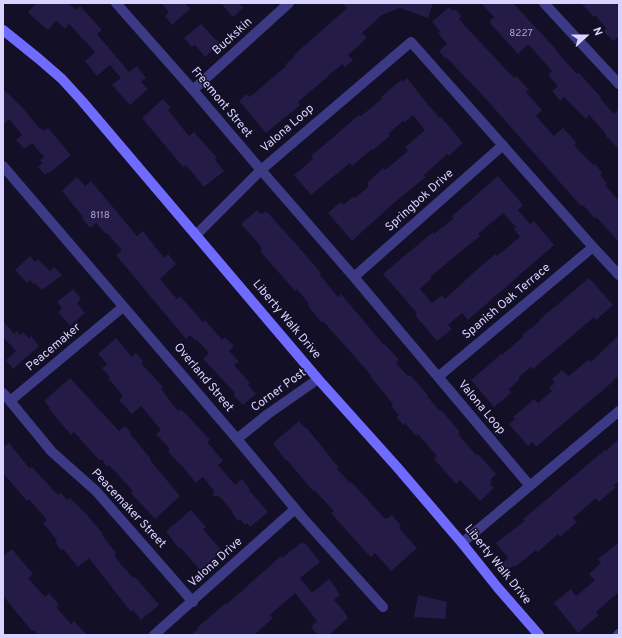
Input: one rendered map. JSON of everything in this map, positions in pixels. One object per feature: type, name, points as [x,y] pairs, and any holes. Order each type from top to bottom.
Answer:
[{"type":"street","name":"Freemont Street","points":[[116,3],[261,170]]},
{"type":"street","name":"Buckskin","points":[[193,90],[289,3]]},
{"type":"street","points":[[544,3],[619,84]]},
{"type":"street","name":"Liberty Walk Drive","points":[[3,30],[62,79],[82,101],[318,378],[392,461],[539,635]]},
{"type":"street","name":"Valona Loop","points":[[530,486],[354,277],[261,170],[411,42],[619,275]]},
{"type":"street","name":"Springbok Drive","points":[[354,277],[503,145]]},
{"type":"street","name":"Overland Street","points":[[3,166],[123,307],[139,323],[295,509],[383,607]]},
{"type":"street","points":[[196,235],[261,170]]},
{"type":"street","name":"Spanish Oak Terrace","points":[[438,377],[593,247]]},
{"type":"street","name":"Peacemaker","points":[[10,401],[123,307]]},
{"type":"street","name":"Corner Post","points":[[237,439],[268,414],[318,378]]},
{"type":"street","points":[[3,392],[10,401]]},
{"type":"street","name":"Peacemaker Street","points":[[10,401],[52,452],[96,491],[192,602]]},
{"type":"street","points":[[462,543],[619,411]]},
{"type":"street","name":"Valona Drive","points":[[154,635],[295,509]]},
{"type":"building","points":[[36,3],[68,3],[76,10],[80,6],[102,30],[97,34],[129,72],[137,66],[146,78],[141,82],[148,89],[130,105],[112,85],[121,78],[110,65],[97,76],[85,61],[95,52],[69,24],[65,29],[56,21],[48,30],[28,12]]},
{"type":"building","points":[[161,3],[185,3],[190,9],[172,25],[165,16],[169,12]]},
{"type":"building","points":[[221,3],[239,3],[243,8],[233,17]]},
{"type":"building","points":[[342,3],[433,3],[428,18],[400,8],[382,15],[362,33],[367,38],[348,55],[353,60],[345,67],[342,64],[298,102],[300,105],[266,133],[239,101],[246,94],[249,97],[256,92],[286,66],[285,65],[295,56],[294,55],[347,8]]},
{"type":"building","points":[[481,3],[513,3],[577,74],[578,72],[601,97],[600,98],[614,114],[619,109],[619,149],[589,115],[586,119],[564,97],[560,101],[552,91],[558,86],[548,75],[552,71],[528,44],[518,54],[489,22],[494,17]]},
{"type":"building","points":[[581,3],[615,3],[619,7],[619,36],[613,41],[604,32],[606,28],[595,15],[594,17]]},
{"type":"building","points":[[449,7],[453,11],[455,9],[462,16],[459,19],[468,29],[514,78],[516,76],[529,90],[526,92],[542,110],[536,116],[554,136],[563,128],[575,141],[576,144],[574,145],[593,165],[595,164],[602,173],[600,175],[607,183],[605,185],[619,201],[619,242],[596,217],[595,219],[583,205],[581,206],[485,98],[439,51],[447,44],[438,33],[440,31],[432,22]]},
{"type":"building","points":[[201,24],[220,44],[205,57],[195,45],[192,47],[184,38]]},
{"type":"building","points":[[407,78],[429,106],[440,118],[441,117],[463,143],[449,156],[447,154],[424,175],[426,177],[396,201],[352,241],[328,213],[341,202],[343,205],[354,196],[355,198],[369,186],[367,183],[383,168],[385,170],[408,151],[405,147],[425,130],[413,115],[405,122],[403,121],[388,134],[390,136],[373,150],[372,149],[352,166],[350,163],[311,195],[294,175],[313,159],[311,156],[359,115],[361,116],[382,99],[381,97],[401,80],[403,82]]},
{"type":"building","points":[[3,89],[21,106],[40,129],[42,128],[44,131],[48,128],[71,155],[49,173],[48,172],[45,175],[38,167],[42,163],[40,160],[44,157],[32,143],[24,149],[16,140],[22,135],[9,119],[3,125]]},
{"type":"building","points":[[163,99],[171,108],[168,110],[189,136],[194,132],[217,158],[215,160],[224,171],[204,187],[186,165],[183,167],[142,118]]},
{"type":"building","points":[[498,176],[523,205],[518,210],[530,224],[534,221],[554,245],[468,320],[462,313],[448,325],[452,329],[437,341],[415,315],[417,313],[383,274],[433,232],[434,234],[454,218],[452,216]],"holes":[[[503,213],[516,227],[514,229],[520,237],[497,256],[495,254],[484,263],[445,299],[442,295],[432,303],[420,289],[432,278],[430,277],[480,236],[478,234]]]},
{"type":"building","points":[[77,177],[85,186],[91,181],[137,236],[143,231],[164,258],[168,254],[176,264],[160,279],[177,299],[180,296],[203,322],[205,320],[222,340],[225,337],[234,346],[229,351],[239,361],[234,365],[250,383],[248,385],[256,394],[243,405],[233,395],[235,393],[203,359],[209,353],[196,339],[195,340],[190,335],[186,339],[116,255],[122,250],[96,223],[90,228],[62,191]]},
{"type":"building","points":[[257,210],[261,214],[266,211],[297,245],[321,273],[320,275],[338,297],[341,294],[384,345],[385,344],[399,360],[396,363],[408,376],[410,375],[460,432],[458,434],[476,455],[478,454],[496,474],[490,480],[492,482],[490,484],[494,488],[480,501],[460,480],[456,484],[434,459],[437,456],[418,434],[416,436],[405,423],[403,425],[396,417],[399,415],[391,406],[393,404],[370,376],[371,375],[323,321],[322,323],[308,306],[309,304],[297,289],[295,291],[260,251],[262,249],[259,244],[241,224]]},
{"type":"building","points":[[30,256],[35,262],[38,259],[50,271],[54,267],[62,275],[42,290],[30,280],[27,283],[15,270]]},
{"type":"building","points":[[589,278],[613,305],[596,320],[594,317],[533,369],[531,367],[519,377],[519,380],[509,389],[511,393],[494,407],[471,380],[524,336],[522,335]]},
{"type":"building","points":[[73,289],[81,299],[77,303],[85,313],[70,326],[58,312],[62,308],[57,302]]},
{"type":"building","points":[[3,321],[14,334],[17,331],[20,335],[23,332],[29,339],[31,336],[39,346],[13,369],[6,360],[16,351],[3,337]]},
{"type":"building","points":[[619,335],[619,375],[536,447],[533,442],[528,446],[509,424],[515,419],[513,417],[534,399],[538,403],[552,391],[549,388],[555,383],[552,379],[562,370],[569,376],[588,360],[591,362]]},
{"type":"building","points":[[116,338],[132,357],[136,353],[143,361],[141,363],[163,387],[161,389],[178,411],[180,409],[184,412],[210,440],[207,442],[223,461],[218,465],[235,485],[242,479],[250,489],[249,490],[268,512],[250,527],[247,523],[245,525],[240,519],[238,521],[232,513],[233,512],[219,496],[213,496],[214,491],[203,477],[196,483],[168,451],[170,449],[156,434],[161,430],[141,406],[132,414],[119,400],[123,396],[102,368],[107,364],[98,354]]},
{"type":"building","points":[[70,378],[119,431],[125,426],[151,459],[150,460],[180,496],[155,519],[131,493],[133,491],[109,465],[107,467],[102,459],[100,461],[74,432],[71,435],[44,401]]},
{"type":"building","points":[[299,421],[305,428],[306,427],[339,468],[337,469],[350,483],[351,482],[357,488],[385,519],[392,515],[401,526],[399,528],[417,548],[391,571],[375,553],[371,557],[364,550],[331,513],[334,511],[314,490],[313,491],[287,460],[286,461],[273,443]]},
{"type":"building","points":[[619,439],[619,481],[614,485],[616,487],[599,502],[596,498],[573,518],[577,522],[560,537],[558,534],[538,552],[536,550],[515,567],[514,565],[507,571],[501,564],[508,558],[496,543],[525,521],[523,519]]},
{"type":"building","points":[[9,443],[30,469],[32,467],[58,495],[61,493],[67,500],[70,498],[87,515],[103,534],[102,535],[116,553],[114,555],[120,563],[133,578],[135,577],[138,580],[159,605],[141,620],[133,610],[131,612],[89,558],[78,567],[63,549],[61,550],[55,542],[57,540],[43,523],[47,520],[29,499],[27,501],[3,473],[3,447]]},
{"type":"building","points":[[191,510],[206,527],[203,529],[222,551],[200,570],[181,548],[179,549],[166,531]]},
{"type":"building","points":[[302,542],[304,544],[305,543],[320,562],[300,578],[312,593],[329,579],[340,595],[334,600],[348,618],[329,635],[318,635],[311,627],[317,621],[295,593],[270,615],[273,618],[254,635],[190,635],[281,556],[282,558]]},
{"type":"building","points":[[619,542],[619,592],[596,612],[599,615],[578,633],[554,603],[571,589],[576,596],[595,580],[589,574],[601,563],[598,559]]},
{"type":"building","points":[[12,549],[33,574],[28,578],[45,597],[49,593],[59,605],[56,607],[71,624],[74,621],[87,635],[38,635],[34,630],[32,631],[3,596],[3,556]]},
{"type":"building","points":[[418,595],[447,602],[445,619],[414,617]]}]
